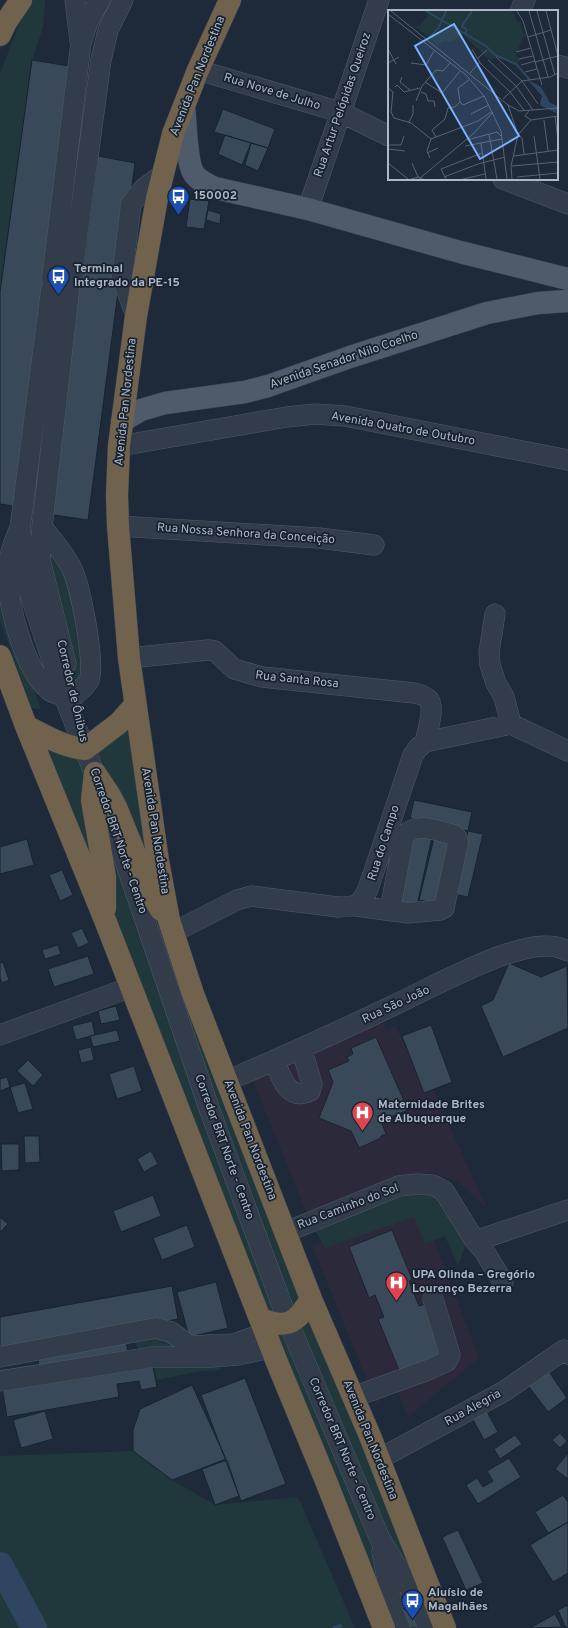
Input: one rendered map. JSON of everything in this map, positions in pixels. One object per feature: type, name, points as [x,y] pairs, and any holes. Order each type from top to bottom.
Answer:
[{"type":"highway","points":[[1,24],[21,0]]},
{"type":"highway","name":"Avenida Pan Nordestina","points":[[230,0],[198,70],[173,134],[157,198],[136,316],[119,446],[118,526],[129,658],[135,705],[158,861],[172,926],[193,994],[311,1299],[379,1459],[445,1628]]},
{"type":"highway","points":[[0,656],[26,726],[105,920],[266,1333],[384,1628]]},
{"type":"highway","points":[[26,726],[62,743],[76,748],[85,748],[119,723],[135,705]]},
{"type":"highway","points":[[95,773],[92,800],[105,877],[105,920]]},
{"type":"highway","points":[[95,773],[116,807],[153,898],[172,926]]},
{"type":"highway","points":[[266,1333],[279,1325],[289,1324],[297,1319],[311,1299]]},
{"type":"main road","points":[[184,106],[190,165],[195,175],[205,184],[215,188],[308,209],[460,252],[568,279]]},
{"type":"main road","name":"Avenida Senador Nilo Coelho","points":[[122,421],[141,410],[165,403],[245,392],[268,386],[350,357],[487,313],[538,302],[568,301]]},
{"type":"street","points":[[74,0],[81,43]]},
{"type":"street","points":[[100,0],[88,21],[81,43],[61,286],[42,526],[72,568],[76,578],[88,642],[91,671],[89,680],[69,696],[49,690],[32,670],[14,621],[10,602],[8,570],[10,552],[20,528],[61,286],[101,60],[108,30],[123,0]]},
{"type":"street","name":"Rua Artur Pelópidas Queiroz","points":[[308,209],[379,0]]},
{"type":"street","points":[[520,10],[524,0]]},
{"type":"street","points":[[558,65],[568,68]]},
{"type":"street","name":"Rua Nove de Julho","points":[[198,70],[340,112],[388,136]]},
{"type":"street","points":[[506,180],[568,204]]},
{"type":"street","name":"Avenida Quatro de Outubro","points":[[119,446],[287,417],[315,414],[345,416],[568,460]]},
{"type":"street","name":"Corredor de Ônibus","points":[[42,526],[40,560],[69,696],[85,748]]},
{"type":"street","name":"Rua Nossa Senhora da Conceição","points":[[118,526],[319,538],[374,545]]},
{"type":"street","points":[[495,614],[489,652],[490,665],[496,683],[504,698],[511,724]]},
{"type":"street","name":"Rua Santa Rosa","points":[[129,658],[208,650],[215,651],[234,669],[262,677],[414,693],[424,696],[430,701],[432,709],[425,742]]},
{"type":"street","points":[[425,742],[511,724],[568,751]]},
{"type":"street","name":"Rua do Campo","points":[[356,906],[368,889],[412,755],[425,742]]},
{"type":"street","name":"Corredor BRT Norte - Centro","points":[[85,748],[95,773],[209,1108],[289,1324],[380,1539],[418,1602],[428,1628]]},
{"type":"street","points":[[172,926],[237,900],[251,896],[338,907],[356,906],[408,913],[440,910],[444,908],[458,843],[457,838],[454,835],[420,827],[408,831],[404,836],[390,910]]},
{"type":"street","name":"Rua São João","points":[[227,1081],[506,954],[540,946],[552,946],[568,951]]},
{"type":"street","points":[[0,1035],[131,987]]},
{"type":"street","points":[[274,1060],[286,1088],[294,1093],[302,1095],[310,1091],[312,1084],[301,1048]]},
{"type":"street","name":"Rua Caminho do Sol","points":[[286,1232],[399,1186],[417,1184],[433,1185],[444,1191],[503,1282]]},
{"type":"street","points":[[475,1241],[568,1210]]},
{"type":"street","points":[[353,1396],[428,1370],[447,1360],[450,1355],[433,1299]]},
{"type":"street","points":[[0,1357],[156,1328],[171,1332],[190,1346],[234,1344],[266,1333]]},
{"type":"street","points":[[0,1381],[152,1357],[211,1357],[238,1355],[266,1333]]},
{"type":"street","name":"Rua Alegria","points":[[379,1459],[503,1392],[567,1350]]},
{"type":"street","name":"Corredor BRT Norte - Centro","points":[[380,1539],[393,1612],[400,1628]]},
{"type":"shaded area","name":"Maternidade Brites de Albuquerque","points":[[381,1019],[386,1029],[395,1025],[425,1090],[432,1087],[487,1209],[456,1180],[434,1173],[410,1175],[398,1178],[306,1212],[251,1076]]},
{"type":"shaded area","name":"UPA Olinda – Gregório Lourenço Bezerra","points":[[421,1205],[479,1358],[408,1417],[397,1390],[376,1403],[312,1245]]},
{"type":"green space","points":[[32,0],[45,0],[43,28],[32,60],[0,292],[0,73],[21,20]]},
{"type":"green space","points":[[42,527],[64,555],[91,671],[74,696],[65,662]]},
{"type":"green space","points":[[0,597],[41,709],[32,708],[0,621]]},
{"type":"green space","points":[[136,713],[156,883],[95,751]]},
{"type":"green space","points":[[34,735],[83,754],[101,882]]},
{"type":"green space","points":[[102,837],[124,876],[279,1313],[269,1311],[117,924]]},
{"type":"green space","points":[[148,900],[166,924],[300,1294],[294,1308],[248,1196]]},
{"type":"green space","points":[[424,1191],[438,1195],[466,1244],[458,1266],[445,1236],[425,1244],[414,1217],[325,1248],[316,1232],[322,1224],[384,1198]]},
{"type":"green space","points":[[315,1318],[433,1609],[382,1532],[296,1327]]},
{"type":"green space","points":[[269,1328],[286,1329],[375,1539],[382,1607]]},
{"type":"green space","points":[[212,1333],[221,1370],[200,1371],[157,1380],[153,1359],[143,1360],[132,1336],[187,1339]]},
{"type":"green space","points":[[133,1451],[172,1480],[215,1505],[298,1497],[355,1628],[0,1628],[0,1456]]},
{"type":"building","points":[[32,60],[75,67],[45,279],[81,284],[98,156],[135,163],[88,520],[47,514],[77,293],[14,506],[0,504],[0,292]]},
{"type":"building","points":[[223,109],[275,129],[268,148],[214,132]]},
{"type":"building","points":[[225,135],[251,143],[242,165],[218,154]]},
{"type":"building","points":[[251,143],[268,148],[258,171],[245,165]]},
{"type":"building","points":[[190,199],[209,201],[204,229],[186,227]]},
{"type":"building","points":[[208,210],[221,214],[220,224],[206,220]]},
{"type":"building","points":[[414,800],[472,812],[468,831],[410,818]]},
{"type":"building","points":[[468,831],[483,834],[468,897],[453,894]]},
{"type":"building","points":[[412,833],[432,837],[416,910],[396,905]]},
{"type":"building","points":[[434,838],[450,842],[435,903],[419,900]]},
{"type":"building","points":[[27,839],[34,865],[0,874],[0,847]]},
{"type":"building","points":[[62,870],[73,895],[60,901],[49,875]]},
{"type":"building","points":[[82,928],[89,943],[78,948],[71,933]]},
{"type":"building","points":[[58,945],[61,954],[45,959],[42,950]]},
{"type":"building","points":[[88,956],[94,974],[54,987],[48,969]]},
{"type":"building","points":[[3,962],[9,980],[2,983],[0,978],[0,963]]},
{"type":"building","points":[[509,963],[541,977],[567,966],[568,1028],[503,1057],[481,1006],[493,1000]]},
{"type":"building","points":[[116,1006],[120,1020],[101,1024],[98,1011]]},
{"type":"building","points":[[92,1021],[95,1035],[76,1040],[72,1026]]},
{"type":"building","points":[[431,1025],[452,1082],[424,1093],[402,1036]]},
{"type":"building","points":[[117,1030],[120,1041],[93,1047],[90,1036]]},
{"type":"building","points":[[376,1037],[408,1110],[381,1121],[386,1134],[381,1136],[381,1138],[359,1148],[351,1131],[319,1118],[333,1082],[328,1070],[349,1061],[347,1057],[353,1054],[351,1048]]},
{"type":"building","points":[[91,1047],[94,1060],[81,1063],[78,1050]]},
{"type":"building","points":[[28,1060],[43,1075],[33,1086],[17,1071]]},
{"type":"building","points":[[134,1066],[142,1091],[117,1099],[109,1074]]},
{"type":"building","points":[[7,1077],[10,1087],[0,1091],[0,1079]]},
{"type":"building","points":[[25,1083],[33,1109],[18,1113],[10,1087]]},
{"type":"building","points":[[24,1136],[39,1136],[40,1162],[25,1163]]},
{"type":"building","points":[[1,1144],[19,1144],[19,1170],[2,1171]]},
{"type":"building","points":[[151,1151],[158,1164],[144,1172],[137,1159]]},
{"type":"building","points":[[153,1195],[161,1216],[121,1232],[113,1211]]},
{"type":"building","points":[[0,1217],[8,1224],[0,1232]]},
{"type":"building","points":[[187,1225],[195,1247],[162,1260],[153,1238]]},
{"type":"building","points":[[392,1230],[412,1279],[409,1281],[419,1306],[425,1304],[447,1357],[401,1375],[378,1319],[384,1317],[375,1295],[369,1298],[349,1247]]},
{"type":"building","points":[[216,1282],[228,1328],[189,1337],[177,1292]]},
{"type":"building","points":[[172,1286],[178,1319],[0,1351],[0,1317]]},
{"type":"building","points":[[125,1338],[129,1356],[40,1371],[37,1353]]},
{"type":"building","points":[[152,1361],[157,1387],[141,1390],[139,1381],[117,1384],[119,1397],[7,1417],[2,1387]]},
{"type":"building","points":[[547,1369],[567,1398],[548,1412],[527,1384]]},
{"type":"building","points":[[245,1378],[286,1484],[241,1501],[201,1395]]},
{"type":"building","points":[[192,1385],[226,1459],[172,1480],[133,1451],[133,1430],[140,1409]]},
{"type":"building","points":[[485,1408],[498,1432],[484,1440],[471,1416]]},
{"type":"building","points":[[45,1411],[53,1439],[21,1448],[13,1420]]},
{"type":"building","points":[[560,1433],[567,1441],[560,1448],[552,1440]]},
{"type":"building","points":[[515,1435],[522,1444],[500,1459],[494,1449]]},
{"type":"building","points":[[568,1453],[568,1479],[555,1469]]},
{"type":"building","points":[[509,1458],[521,1477],[478,1504],[466,1485],[477,1478],[483,1487],[493,1481],[487,1471]]},
{"type":"building","points":[[227,1460],[239,1496],[215,1505],[202,1469]]},
{"type":"building","points":[[563,1495],[568,1502],[568,1522],[548,1533],[535,1512]]},
{"type":"building","points":[[568,1522],[568,1573],[553,1582],[530,1545]]},
{"type":"building","points":[[458,1530],[483,1583],[466,1590],[442,1537]]},
{"type":"building","name":"Aluísio de Magalhães","points":[[416,1605],[425,1628],[406,1628],[399,1612]]},
{"type":"building","points":[[568,1605],[568,1628],[566,1628],[558,1610]]},
{"type":"building","points":[[555,1614],[562,1627],[530,1628]]},
{"type":"waterway","points":[[0,1565],[34,1628]]},
{"type":"waterway","points":[[335,1628],[340,1626]]},
{"type":"place","name":"150002","points":[[178,216]]},
{"type":"place","name":"Terminal Integrado da PE-15","points":[[58,296]]},
{"type":"place","name":"Maternidade Brites de Albuquerque","points":[[363,1132]]},
{"type":"place","name":"UPA Olinda – Gregório Lourenço Bezerra","points":[[396,1302]]},
{"type":"place","name":"Aluísio de Magalhães","points":[[412,1620]]}]
